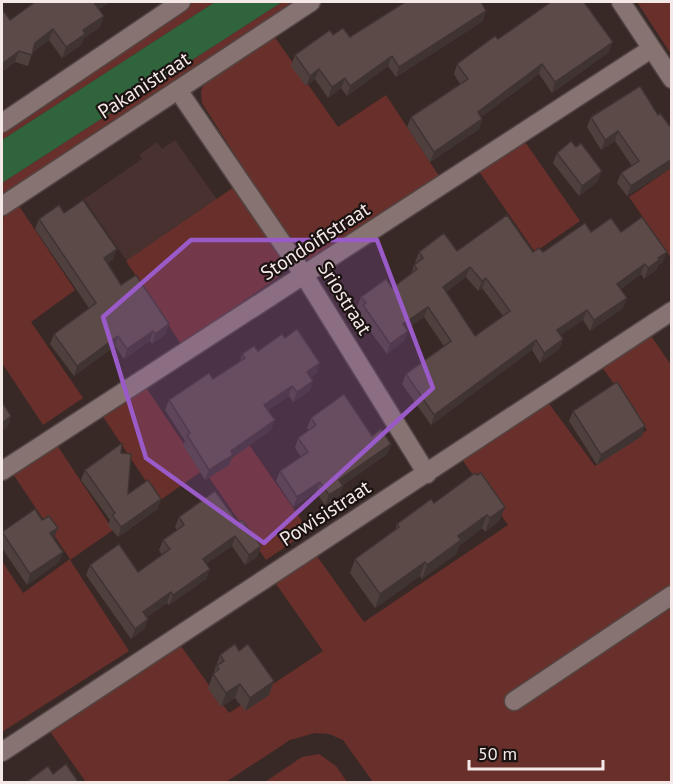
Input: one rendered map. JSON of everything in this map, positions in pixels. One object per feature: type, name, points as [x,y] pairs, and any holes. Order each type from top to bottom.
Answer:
[{"type":"street","points":[[2,123],[181,2]]},
{"type":"street","name":"Pakanistraat","points":[[2,206],[311,2]]},
{"type":"street","points":[[621,2],[672,79]]},
{"type":"street","name":"Stondoifistraat","points":[[2,471],[651,49]]},
{"type":"street","name":"Sriostraat","points":[[178,90],[304,275],[427,474]]},
{"type":"street","name":"Powisistraat","points":[[2,752],[672,311]]},
{"type":"street","points":[[514,701],[672,595]]},
{"type":"highlighted area","points":[[191,240],[377,240],[433,388],[264,543],[146,458],[103,317]]},
{"type":"shaded area","points":[[192,2],[215,2],[2,140],[2,130]]},
{"type":"shaded area","points":[[215,2],[282,2],[2,183],[2,140]]},
{"type":"shaded area","points":[[282,2],[301,2],[2,200],[2,183]]},
{"type":"shaded area","points":[[637,2],[671,2],[671,54]]},
{"type":"shaded area","points":[[274,36],[338,127],[386,95],[439,176],[312,259],[305,259],[298,254],[202,103],[201,91],[206,80]]},
{"type":"shaded area","points":[[523,139],[580,221],[535,252],[478,170]]},
{"type":"shaded area","points":[[175,140],[218,201],[129,264],[84,199],[142,159],[139,155],[157,142],[162,149]]},
{"type":"shaded area","points":[[671,168],[671,258],[629,197]]},
{"type":"shaded area","points":[[234,187],[289,264],[277,278],[181,344],[126,261]]},
{"type":"shaded area","points":[[19,206],[75,290],[31,322],[83,398],[43,425],[2,363],[2,218]]},
{"type":"shaded area","points":[[647,330],[671,365],[671,782],[373,782],[343,740],[329,734],[315,733],[290,740],[226,782],[86,782],[46,726],[178,642],[229,713],[323,651],[274,581],[314,552],[364,622],[508,525],[459,455],[544,397],[595,466],[647,430],[599,363]]},
{"type":"shaded area","points":[[145,386],[202,471],[159,501],[102,415]]},
{"type":"shaded area","points":[[248,443],[309,531],[266,560],[206,473]]},
{"type":"shaded area","points":[[57,445],[113,530],[70,560],[129,651],[2,732],[2,561],[23,593],[70,559],[13,474]]},
{"type":"shaded area","points":[[319,754],[336,766],[347,782],[265,782],[302,757]]},
{"type":"building","points":[[35,2],[99,2],[95,4],[104,16],[83,30],[85,34],[66,47],[53,29],[35,43],[32,55],[19,51],[2,64],[2,9],[10,20]]},
{"type":"building","points":[[405,2],[481,2],[486,11],[399,67],[392,56],[350,86],[345,78],[332,87],[319,69],[310,76],[295,55],[330,30],[333,35],[343,28],[350,37]]},
{"type":"building","points":[[551,2],[584,2],[613,42],[555,82],[542,64],[478,112],[482,119],[434,152],[411,117],[468,79],[457,64],[495,36],[498,39]]},
{"type":"building","points":[[640,86],[658,115],[660,113],[672,129],[672,159],[631,186],[621,173],[639,161],[618,131],[605,140],[591,117]]},
{"type":"building","points":[[571,141],[576,147],[581,143],[602,171],[582,186],[557,153]]},
{"type":"building","points":[[83,200],[117,249],[104,258],[121,285],[136,275],[169,324],[155,334],[153,331],[127,349],[118,336],[77,366],[54,334],[96,303],[39,219],[59,205],[64,213]]},
{"type":"building","points":[[507,215],[533,252],[539,248],[543,252],[585,223],[591,232],[611,218],[621,232],[642,217],[667,252],[648,268],[645,264],[617,284],[627,298],[594,320],[587,310],[557,330],[563,339],[544,353],[536,340],[434,415],[406,374],[451,341],[428,307],[403,324],[408,331],[390,344],[363,305],[366,303],[361,297],[386,279],[392,288],[417,269],[414,265],[423,258],[419,252],[444,233],[457,251]],"holes":[[[470,267],[482,281],[486,278],[510,311],[475,336],[443,287]]]},
{"type":"building","points":[[297,329],[320,363],[307,372],[313,381],[297,392],[292,386],[264,405],[275,420],[231,451],[233,455],[209,470],[187,435],[190,433],[169,400],[209,373],[213,379],[245,358],[242,354],[254,346],[258,351],[282,334],[285,338]]},
{"type":"building","points":[[617,382],[645,426],[601,455],[573,411]]},
{"type":"building","points":[[344,394],[372,436],[381,429],[391,444],[339,480],[343,486],[329,495],[320,482],[297,497],[280,471],[308,452],[298,438],[316,425],[311,418]]},
{"type":"building","points":[[2,402],[11,416],[2,423]]},
{"type":"building","points":[[122,443],[121,453],[131,454],[128,494],[148,480],[161,499],[121,527],[112,515],[115,513],[85,470]]},
{"type":"building","points":[[475,473],[477,475],[481,473],[505,507],[490,518],[487,515],[458,536],[461,540],[427,565],[425,562],[380,594],[355,559],[399,527],[397,524],[431,499],[434,503]]},
{"type":"building","points":[[215,491],[238,523],[242,520],[261,546],[249,555],[235,536],[203,559],[210,569],[173,595],[171,592],[143,612],[148,619],[135,629],[90,565],[119,544],[138,572],[170,549],[163,540],[184,525],[179,517]]},
{"type":"building","points":[[35,509],[42,520],[49,516],[58,528],[50,533],[63,552],[30,574],[2,532]]},
{"type":"building","points":[[235,644],[239,651],[248,644],[274,681],[250,698],[240,684],[226,693],[213,674],[219,669],[216,666],[224,661],[220,655]]},
{"type":"building","points":[[66,764],[79,783],[25,783],[48,766],[53,774]]}]
